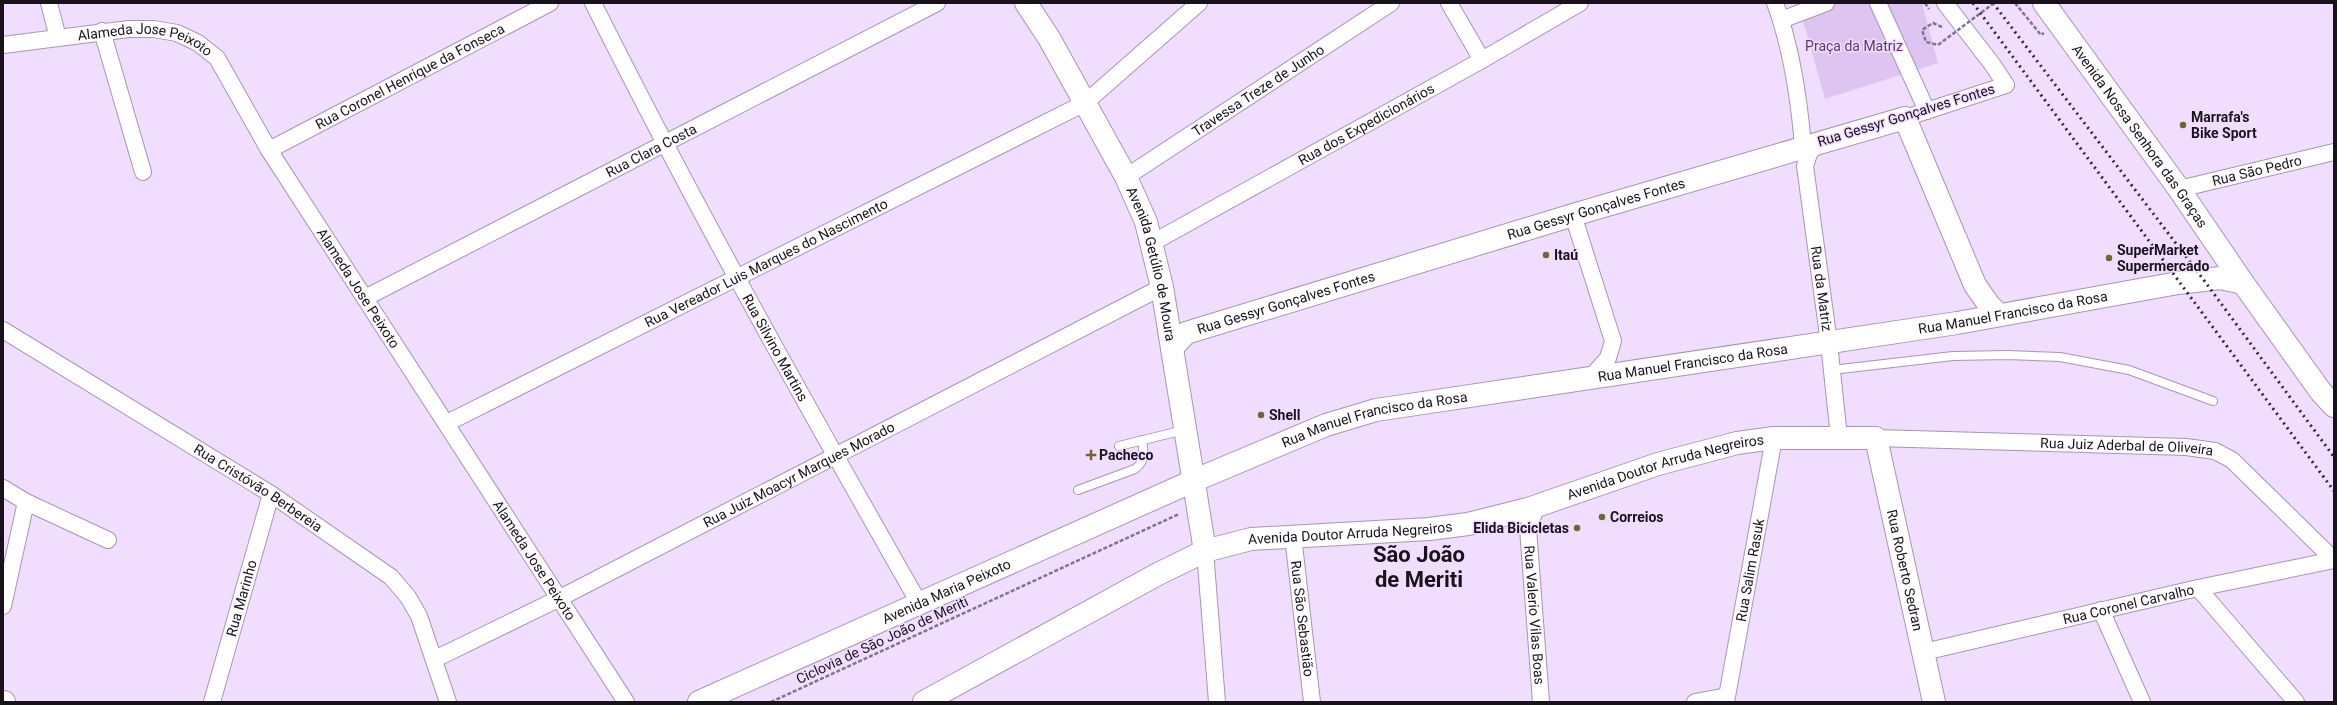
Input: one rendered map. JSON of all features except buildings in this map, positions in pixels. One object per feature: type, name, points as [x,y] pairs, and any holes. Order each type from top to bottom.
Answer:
[{"type":"main road","name":"Avenida Getúlio de Moura","points":[[1026,3],[1049,38],[1126,177],[1137,200],[1152,243],[1175,335],[1184,430],[1205,550]]},
{"type":"main road","name":"Avenida Nossa Senhora das Graças","points":[[2044,3],[2180,189],[2243,283],[2321,392],[2334,406]]},
{"type":"main road","name":"Rua Gessyr Gonçalves Fontes","points":[[1175,335],[1573,215],[1905,118]]},
{"type":"main road","points":[[1905,118],[1975,285],[1989,306],[1998,314]]},
{"type":"main road","points":[[2203,279],[2209,273],[2215,254],[2212,237]]},
{"type":"main road","name":"Rua Manuel Francisco da Rosa","points":[[1193,481],[1326,425],[1376,410],[1957,323],[1998,314],[2203,279],[2231,279],[2243,283]]},
{"type":"main road","points":[[1957,323],[1968,310],[1975,285]]},
{"type":"main road","name":"Avenida Doutor Arruda Negreiros","points":[[924,702],[1158,574],[1205,550],[1251,539],[1429,528],[1521,520],[1537,506],[1658,464],[1737,443],[1774,438],[1876,438]]},
{"type":"main road","name":"Rua Roberto Sedran","points":[[1876,438],[1934,702]]},
{"type":"main road","name":"Avenida Maria Peixoto","points":[[699,702],[1193,481]]},
{"type":"street","points":[[49,3],[58,38]]},
{"type":"street","name":"Rua Coronel Henrique da Fonseca","points":[[269,150],[550,3]]},
{"type":"street","name":"Rua Silvino Martins","points":[[593,3],[664,144],[736,278],[919,603]]},
{"type":"street","name":"Rua Clara Costa","points":[[365,298],[937,3]]},
{"type":"street","name":"Rua Vereador Luis Marques do Nascimento","points":[[447,423],[1085,103],[1199,3]]},
{"type":"street","name":"Travessa Treze de Junho","points":[[1126,177],[1391,3]]},
{"type":"street","points":[[1449,3],[1482,60]]},
{"type":"street","name":"Rua dos Expedicionários","points":[[1152,243],[1482,60],[1579,3]]},
{"type":"street","points":[[1775,3],[1781,20],[1810,145]]},
{"type":"street","points":[[1781,20],[1826,3]]},
{"type":"street","points":[[1878,3],[1927,111]]},
{"type":"street","name":"Rua Gessyr Gonçalves Fontes","points":[[1905,118],[2006,85],[1992,64],[1945,3]]},
{"type":"street","name":"Alameda Jose Peixoto","points":[[3,45],[102,32],[154,29],[178,33],[198,43],[217,58],[269,150],[447,423],[626,702]]},
{"type":"street","points":[[102,32],[143,172]]},
{"type":"street","name":"Rua da Matriz","points":[[1810,145],[1805,166],[1829,343],[1839,437]]},
{"type":"street","name":"Rua São Pedro","points":[[2180,189],[2334,152]]},
{"type":"street","points":[[1573,215],[1613,341],[1608,358],[1591,377]]},
{"type":"street","name":"Rua Juiz Moacyr Marques Morado","points":[[435,659],[560,598],[1162,287]]},
{"type":"street","name":"Rua Cristóvão Berbereia","points":[[3,330],[271,494],[391,577],[408,597],[419,616],[435,659],[448,702]]},
{"type":"street","name":"Rua Salim Rasuk","points":[[1726,699],[1774,438]]},
{"type":"street","name":"Rua Juiz Aderbal de Oliveira","points":[[1876,438],[2186,447],[2215,451],[2232,460],[2334,560]]},
{"type":"street","points":[[3,488],[26,502],[108,540]]},
{"type":"street","name":"Rua Marinho","points":[[212,702],[271,494]]},
{"type":"street","points":[[3,606],[26,502]]},
{"type":"street","name":"Rua Valerio Vilas Boas","points":[[1521,520],[1541,702]]},
{"type":"street","name":"Rua São Sebastião","points":[[1293,536],[1312,702]]},
{"type":"street","points":[[1205,550],[1217,702]]},
{"type":"street","name":"Rua Coronel Carvalho","points":[[1924,652],[2198,588],[2334,560]]},
{"type":"street","points":[[2198,588],[2296,702]]},
{"type":"street","points":[[2101,610],[2142,702]]},
{"type":"street","points":[[1695,702],[1726,699]]},
{"type":"lane","points":[[1832,370],[1953,356],[2007,355],[2060,357],[2129,370],[2213,401]]},
{"type":"lane","points":[[1119,446],[1184,430]]},
{"type":"lane","points":[[1078,490],[1135,469],[1141,464],[1144,456],[1142,440]]},
{"type":"path","points":[[1942,27],[1933,23],[1922,30],[1926,42],[1938,45],[1994,3]]},
{"type":"path","name":"Ciclovia de São João de Meriti","points":[[771,702],[1198,506]]},
{"type":"green space","name":"Praça da Matriz","points":[[1798,3],[1922,3],[1938,63],[1825,99]]},
{"type":"railway","points":[[1973,3],[2334,491]]},
{"type":"railway","points":[[1993,3],[2203,279],[2334,457]]},
{"type":"place","name":"Marrafa's Bike Sport","points":[[2183,125]]},
{"type":"place","name":"Itaú","points":[[1546,255]]},
{"type":"place","name":"SuperMarket Supermercado","points":[[2109,258]]},
{"type":"place","name":"Shell","points":[[1261,415]]},
{"type":"place","name":"Pacheco","points":[[1091,455]]},
{"type":"place","name":"Correios","points":[[1602,517]]},
{"type":"place","name":"Elida Bicicletas","points":[[1577,528]]},
{"type":"district","name":"São João de Meriti","points":[[1419,566]]}]
